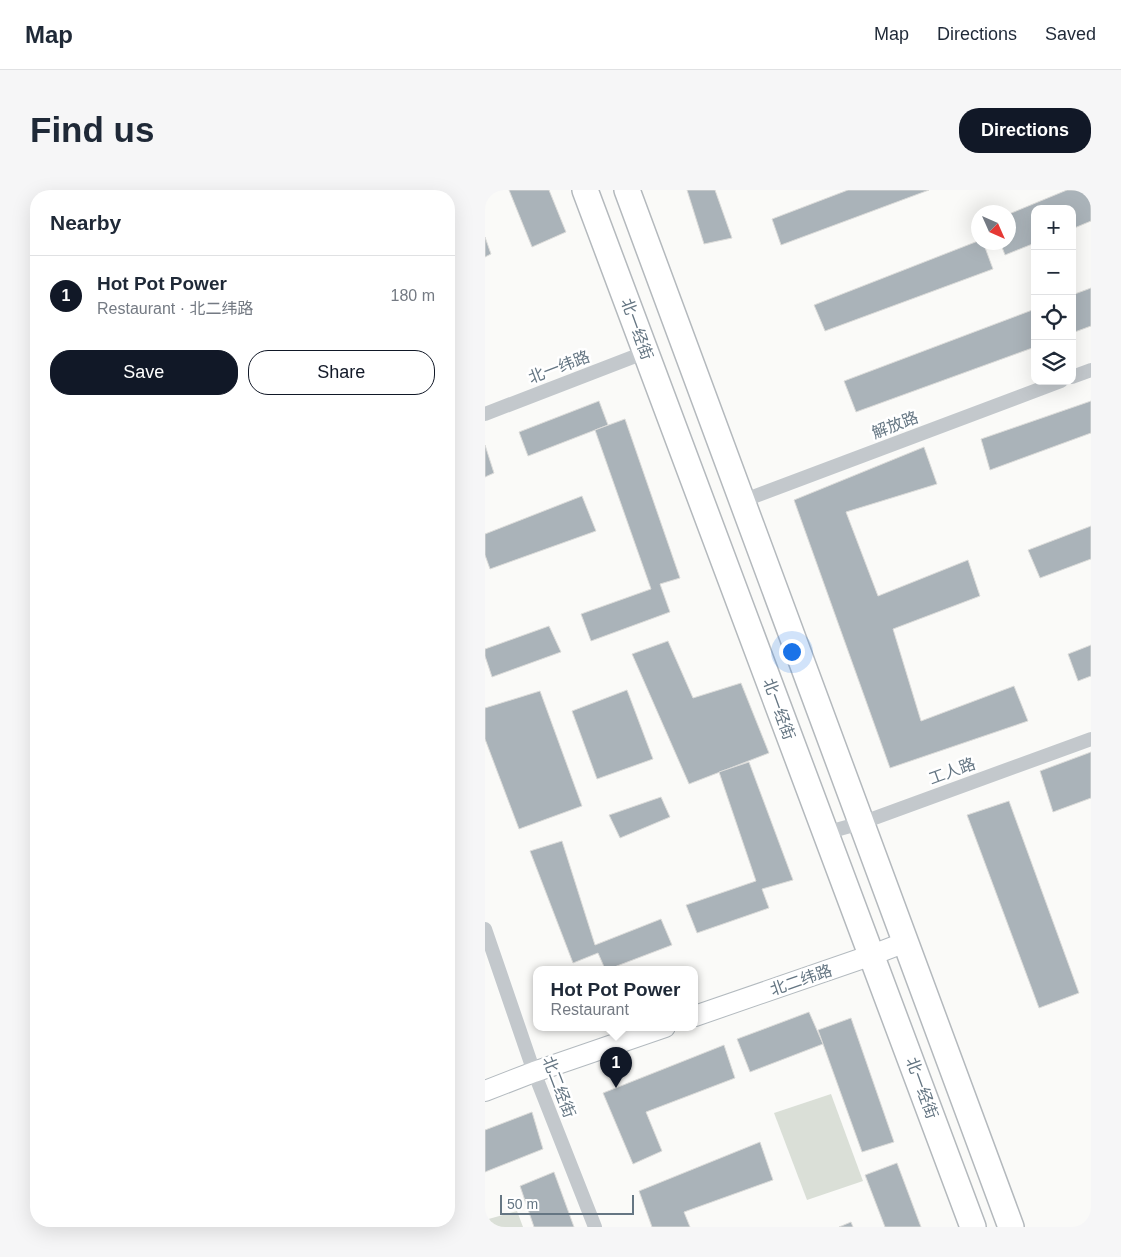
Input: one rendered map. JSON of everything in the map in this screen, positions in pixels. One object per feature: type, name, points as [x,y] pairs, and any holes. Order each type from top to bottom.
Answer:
[{"type":"highway","name":"北一经街","points":[[585,190],[973,1227]]},
{"type":"highway","points":[[627,190],[1011,1227]]},
{"type":"street","name":"北一纬路","points":[[485,414],[646,352]]},
{"type":"street","points":[[1076,376],[1091,370]]},
{"type":"street","name":"解放路","points":[[742,501],[1050,385]]},
{"type":"street","name":"工人路","points":[[825,833],[861,823],[1091,739]]},
{"type":"street","name":"北二经街","points":[[485,928],[534,1072],[595,1227]]},
{"type":"street","name":"北二纬路","points":[[698,1015],[906,942]]},
{"type":"street","points":[[485,1091],[653,1031]]},
{"type":"shaded area","points":[[831,1094],[863,1181],[807,1200],[774,1113]]},
{"type":"shaded area","points":[[517,1211],[523,1227],[487,1227],[485,1220]]},
{"type":"building","points":[[509,190],[549,190],[566,232],[532,247]]},
{"type":"building","points":[[687,190],[715,190],[732,238],[704,244]]},
{"type":"building","points":[[848,190],[929,190],[781,245],[772,219]]},
{"type":"building","points":[[1067,190],[1091,190],[1091,221],[1076,227],[1076,205],[1031,205],[1031,245],[1005,255],[1003,250],[1016,250],[1016,211]]},
{"type":"building","points":[[485,237],[491,254],[485,257]]},
{"type":"building","points":[[971,244],[971,250],[986,250],[993,269],[825,331],[814,305]]},
{"type":"building","points":[[1091,288],[1091,326],[1076,332],[1076,295]]},
{"type":"building","points":[[1031,311],[1031,348],[856,412],[844,381]]},
{"type":"building","points":[[599,401],[608,425],[528,456],[519,432]]},
{"type":"building","points":[[1091,401],[1091,433],[990,470],[981,439]]},
{"type":"building","points":[[625,419],[680,578],[660,584],[670,612],[591,641],[581,614],[651,589],[595,430]]},
{"type":"building","points":[[485,445],[494,473],[485,477]]},
{"type":"building","points":[[924,447],[937,484],[846,512],[878,596],[968,560],[980,596],[893,629],[921,721],[1014,686],[1028,721],[890,768],[794,500]]},
{"type":"building","points":[[582,496],[596,531],[490,569],[485,555],[485,534]]},
{"type":"building","points":[[1091,526],[1091,559],[1040,578],[1028,550]]},
{"type":"building","points":[[549,626],[561,652],[492,677],[485,656],[485,649]]},
{"type":"building","points":[[668,641],[693,698],[741,683],[769,753],[689,784],[632,654]]},
{"type":"building","points":[[1091,645],[1091,676],[1078,681],[1068,654]]},
{"type":"building","points":[[627,690],[653,759],[597,779],[572,711]]},
{"type":"building","points":[[540,691],[582,806],[519,829],[485,739],[485,708]]},
{"type":"building","points":[[1091,752],[1091,798],[1053,812],[1040,771]]},
{"type":"building","points":[[749,762],[793,880],[762,889],[769,908],[697,933],[686,905],[756,881],[719,772]]},
{"type":"building","points":[[661,797],[670,817],[620,838],[609,815]]},
{"type":"building","points":[[1009,801],[1079,993],[1039,1008],[967,815]]},
{"type":"building","points":[[562,841],[595,945],[661,919],[672,945],[617,966],[604,966],[598,953],[573,963],[530,851]]},
{"type":"building","points":[[809,1012],[823,1044],[750,1072],[737,1039]]},
{"type":"building","points":[[851,1018],[894,1142],[862,1152],[818,1030]]},
{"type":"building","points":[[724,1045],[735,1078],[646,1112],[662,1151],[633,1164],[603,1093]]},
{"type":"building","points":[[532,1112],[543,1149],[485,1172],[485,1130]]},
{"type":"building","points":[[760,1142],[773,1180],[684,1212],[690,1227],[652,1227],[639,1191]]},
{"type":"building","points":[[897,1163],[921,1227],[885,1227],[865,1175]]},
{"type":"building","points":[[554,1172],[574,1227],[534,1227],[520,1186]]},
{"type":"building","points":[[851,1222],[853,1227],[839,1227]]},
{"type":"place","name":"Hot Pot Power","points":[[616,1088]]}]
